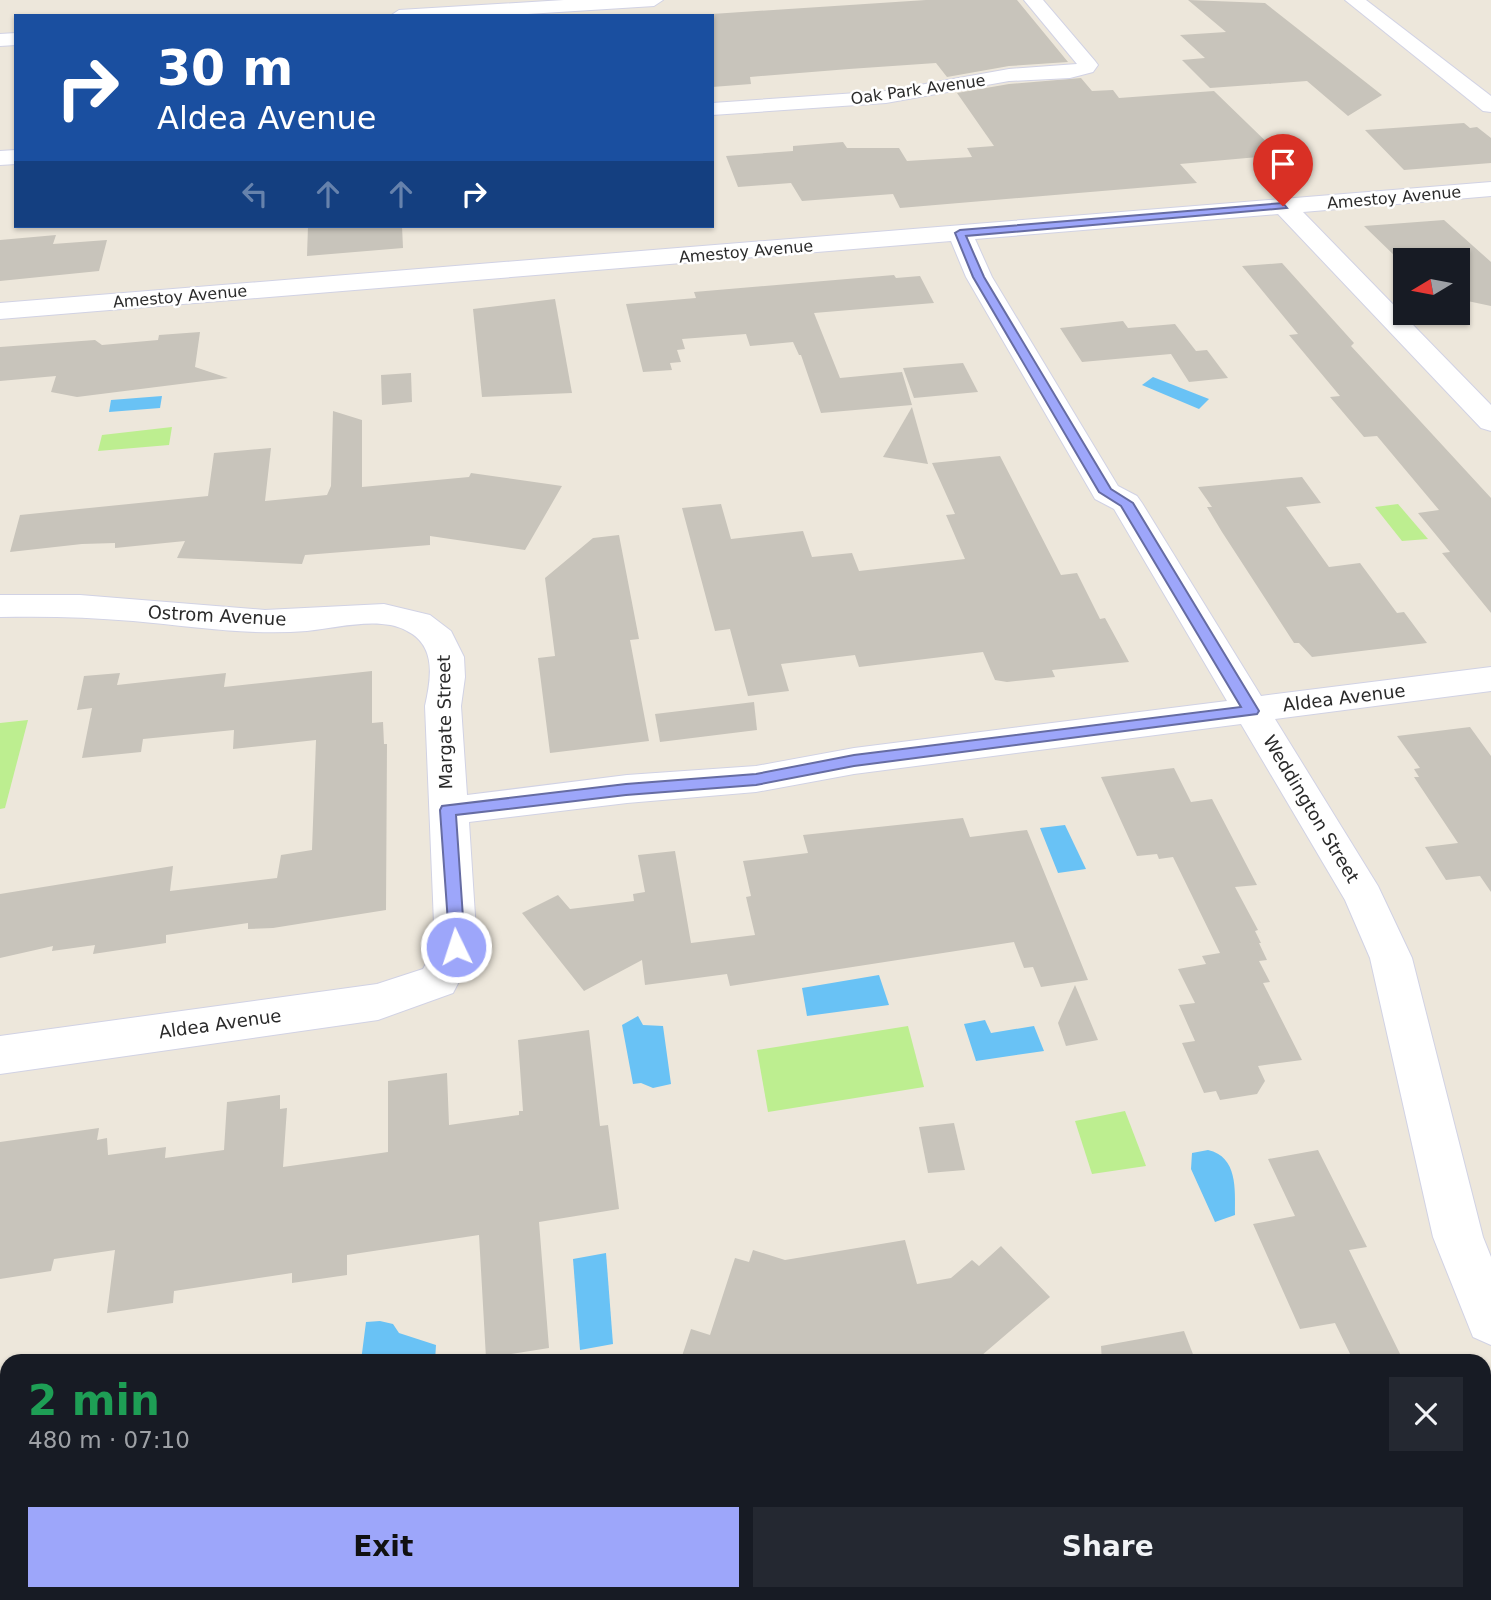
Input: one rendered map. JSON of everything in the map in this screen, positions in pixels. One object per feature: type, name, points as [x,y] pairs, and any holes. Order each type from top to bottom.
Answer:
[{"type":"street","points":[[431,14],[654,0]]},
{"type":"street","name":"Oak Park Avenue","points":[[714,109],[886,97],[1009,75],[1083,70],[1088,65],[1033,0]]},
{"type":"street","points":[[1354,0],[1491,106]]},
{"type":"street","name":"Amestoy Avenue","points":[[0,311],[1491,189]]},
{"type":"street","points":[[1283,206],[1491,422]]},
{"type":"street","name":"Weddington Street","points":[[960,233],[979,277],[1106,492],[1126,503],[1364,897],[1391,958],[1458,1237],[1491,1320]]},
{"type":"street","name":"Weddington Street","points":[[926,236],[943,253],[979,277]]},
{"type":"street","name":"Ostrom Avenue","points":[[0,606],[79,606],[291,621],[379,614],[404,618],[431,630]]},
{"type":"street","name":"Margate Street","points":[[431,630],[444,646],[447,667],[443,706],[456,947],[438,981]]},
{"type":"street","name":"Aldea Avenue","points":[[448,810],[626,789],[756,779],[854,761],[1491,679]]},
{"type":"street","name":"Aldea Avenue","points":[[0,1055],[378,1002],[438,981]]},
{"type":"green space","points":[[172,427],[169,445],[98,451],[102,435]]},
{"type":"green space","points":[[1398,504],[1428,539],[1402,541],[1375,507]]},
{"type":"green space","points":[[28,720],[5,808],[0,809],[0,723]]},
{"type":"green space","points":[[908,1026],[924,1087],[768,1112],[757,1050]]},
{"type":"green space","points":[[1125,1111],[1146,1166],[1092,1174],[1075,1121]]},
{"type":"water","points":[[1153,377],[1209,399],[1199,409],[1142,385]]},
{"type":"water","points":[[162,396],[160,408],[109,412],[111,400]]},
{"type":"water","points":[[1065,825],[1086,869],[1058,873],[1040,828]]},
{"type":"water","points":[[879,975],[889,1005],[807,1016],[802,988]]},
{"type":"water","points":[[638,1016],[643,1025],[663,1026],[671,1084],[653,1088],[641,1083],[633,1084],[622,1025]]},
{"type":"water","points":[[985,1020],[991,1033],[1034,1026],[1044,1051],[976,1061],[964,1024]]},
{"type":"water","points":[[1208,1150],[1225,1159],[1233,1175],[1234,1185],[1235,1215],[1215,1222],[1191,1169],[1192,1153]]},
{"type":"water","points":[[606,1253],[613,1344],[580,1350],[573,1259]]},
{"type":"water","points":[[366,1322],[393,1324],[399,1333],[436,1345],[435,1354],[362,1354]]},
{"type":"building","points":[[926,0],[1017,0],[1068,62],[1009,66],[947,77],[936,63],[849,69],[750,77],[751,84],[714,87],[712,14]]},
{"type":"building","points":[[1188,0],[1265,3],[1382,95],[1348,116],[1307,81],[1210,88],[1182,60],[1205,58],[1180,35],[1226,32]]},
{"type":"building","points":[[1081,78],[1092,91],[1113,90],[1119,98],[1214,91],[1280,155],[1180,164],[1197,183],[900,208],[893,194],[802,201],[791,183],[738,187],[726,156],[793,151],[793,146],[843,142],[847,148],[899,148],[907,161],[972,157],[967,148],[994,146],[957,93],[1009,84]]},
{"type":"building","points":[[1464,123],[1470,128],[1477,127],[1491,138],[1491,163],[1404,170],[1365,130]]},
{"type":"building","points":[[1444,220],[1491,262],[1491,306],[1470,302],[1470,248],[1393,248],[1393,254],[1364,226]]},
{"type":"building","points":[[308,228],[402,228],[403,248],[307,256]]},
{"type":"building","points":[[56,235],[53,244],[107,240],[99,271],[0,281],[0,240]]},
{"type":"building","points":[[1282,263],[1354,343],[1351,346],[1491,498],[1491,613],[1442,553],[1450,552],[1418,513],[1439,510],[1377,436],[1364,437],[1330,397],[1340,396],[1289,335],[1298,334],[1242,266]]},
{"type":"building","points":[[894,275],[896,278],[920,276],[934,303],[814,313],[840,378],[902,372],[912,405],[821,413],[801,355],[793,342],[750,346],[746,334],[682,339],[685,349],[677,350],[681,362],[670,363],[672,370],[643,372],[626,304],[696,298],[694,292]]},
{"type":"building","points":[[555,299],[572,393],[482,397],[473,309]]},
{"type":"building","points":[[1123,321],[1128,328],[1175,324],[1196,351],[1207,350],[1228,378],[1189,382],[1171,354],[1082,362],[1060,328]]},
{"type":"building","points":[[200,332],[195,367],[228,378],[77,397],[51,392],[56,376],[0,381],[0,347],[95,340],[102,345],[158,340],[159,335]]},
{"type":"building","points":[[963,363],[978,392],[914,398],[903,368]]},
{"type":"building","points":[[411,373],[412,402],[382,405],[381,375]]},
{"type":"building","points":[[912,407],[928,464],[883,457]]},
{"type":"building","points":[[333,411],[362,420],[362,487],[469,477],[471,473],[562,486],[525,550],[430,536],[430,545],[305,555],[302,564],[177,558],[185,541],[115,548],[115,543],[82,544],[10,552],[20,515],[208,496],[214,453],[271,448],[265,501],[327,495],[331,486]]},
{"type":"building","points":[[1000,456],[1061,575],[1077,573],[1100,619],[1105,618],[1129,662],[1052,670],[1055,677],[1007,682],[995,680],[983,652],[859,667],[855,655],[781,664],[789,691],[748,696],[730,629],[715,631],[682,508],[721,504],[731,539],[803,531],[812,557],[852,553],[859,571],[965,559],[946,515],[955,514],[932,463]]},
{"type":"building","points":[[1302,477],[1321,503],[1286,507],[1329,567],[1360,563],[1397,613],[1404,612],[1427,643],[1312,657],[1299,643],[1294,643],[1222,532],[1207,507],[1212,507],[1198,487]]},
{"type":"building","points":[[619,535],[639,639],[630,640],[649,741],[550,753],[538,658],[555,656],[545,578],[593,538]]},
{"type":"building","points":[[372,671],[372,723],[383,722],[384,744],[387,744],[386,910],[273,928],[248,929],[248,923],[166,935],[166,943],[93,954],[95,945],[52,951],[53,946],[0,958],[0,894],[173,866],[170,891],[277,878],[281,855],[312,850],[316,740],[233,749],[234,730],[143,739],[141,752],[82,758],[92,708],[77,710],[84,676],[120,673],[117,685],[226,673],[224,687]]},
{"type":"building","points":[[754,702],[757,730],[660,742],[655,714]]},
{"type":"building","points":[[1470,727],[1491,756],[1491,892],[1480,876],[1446,880],[1425,847],[1458,843],[1414,777],[1419,777],[1414,769],[1420,768],[1397,736]]},
{"type":"building","points":[[1174,768],[1191,802],[1212,799],[1257,885],[1235,887],[1258,930],[1255,931],[1267,960],[1259,961],[1270,982],[1263,983],[1302,1060],[1258,1066],[1265,1081],[1257,1094],[1220,1100],[1216,1091],[1204,1093],[1182,1043],[1195,1041],[1179,1005],[1195,1003],[1178,969],[1206,964],[1202,956],[1220,953],[1173,857],[1159,859],[1157,854],[1137,856],[1101,777]]},
{"type":"building","points":[[963,818],[970,837],[1027,830],[1088,980],[1041,987],[1033,967],[1024,968],[1014,942],[730,986],[727,974],[645,985],[642,960],[584,991],[522,913],[558,895],[570,909],[634,901],[633,894],[645,892],[638,855],[675,851],[691,943],[755,935],[746,897],[751,896],[743,861],[808,853],[803,835]]},
{"type":"building","points":[[1075,985],[1098,1040],[1066,1046],[1058,1023]]},
{"type":"building","points":[[589,1030],[600,1126],[608,1125],[619,1209],[539,1222],[549,1348],[511,1354],[486,1354],[479,1235],[347,1255],[347,1275],[292,1283],[292,1273],[174,1291],[173,1303],[107,1313],[115,1250],[54,1259],[51,1271],[0,1279],[0,1142],[99,1128],[97,1140],[107,1138],[108,1155],[166,1147],[165,1158],[224,1150],[227,1102],[280,1095],[280,1109],[287,1108],[283,1167],[388,1152],[388,1081],[447,1073],[449,1125],[519,1115],[519,1111],[523,1111],[518,1040]]},
{"type":"building","points":[[954,1123],[965,1170],[928,1173],[919,1127]]},
{"type":"building","points":[[1318,1150],[1367,1247],[1349,1250],[1400,1354],[1350,1354],[1335,1323],[1300,1329],[1253,1224],[1295,1216],[1268,1159]]},
{"type":"building","points":[[905,1240],[917,1284],[951,1278],[972,1260],[979,1266],[1001,1246],[1050,1297],[983,1354],[683,1354],[691,1329],[710,1335],[735,1258],[749,1262],[753,1250],[785,1260]]},
{"type":"building","points":[[1184,1331],[1193,1354],[1102,1354],[1101,1346]]},
{"type":"route","points":[[456,947],[448,810],[626,789],[756,779],[854,761],[1251,711],[1126,503],[1106,492],[979,277],[960,233],[1283,206]]}]
